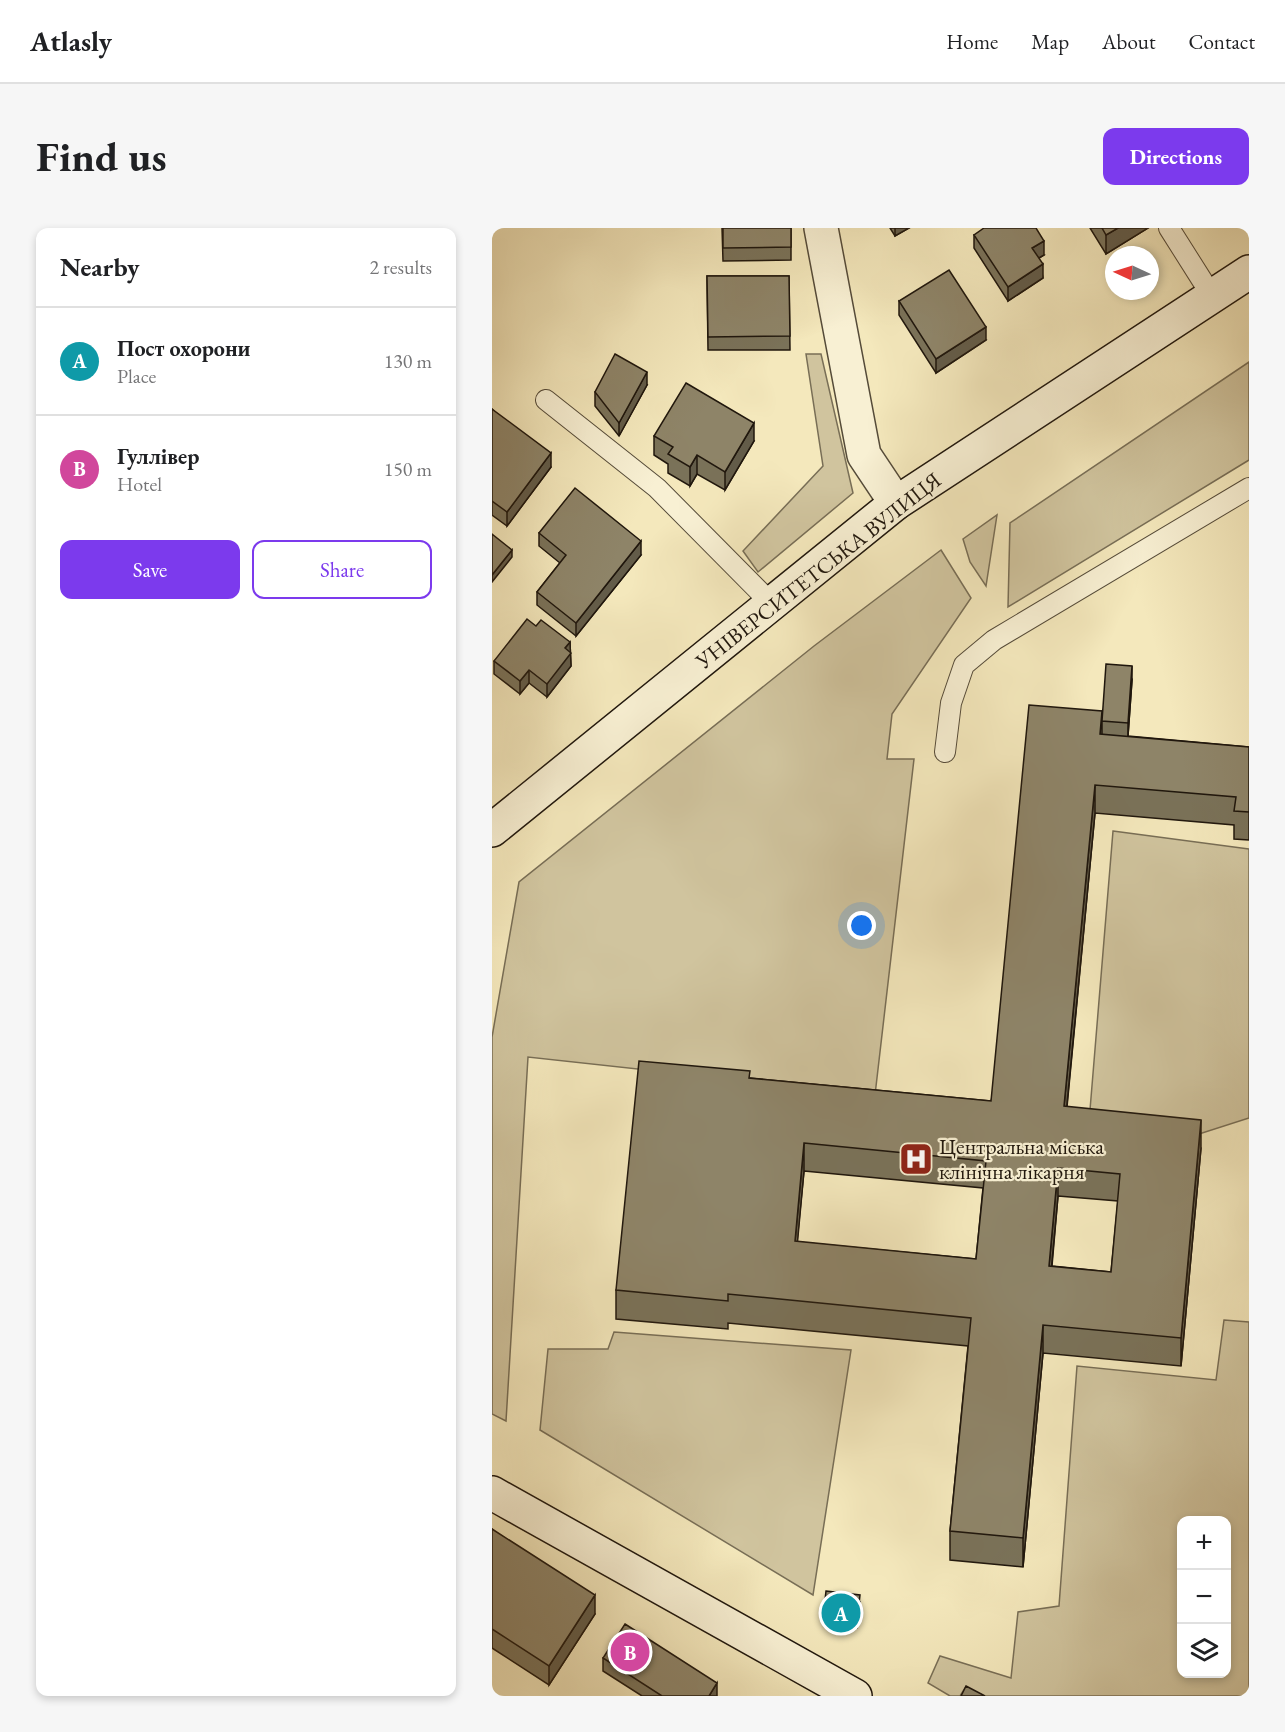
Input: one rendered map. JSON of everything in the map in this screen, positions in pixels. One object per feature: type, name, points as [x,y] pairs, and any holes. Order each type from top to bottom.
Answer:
[{"type":"street","points":[[821,228],[864,455],[896,503]]},
{"type":"street","name":"УНІВЕРСИТЕТСЬКА ВУЛИЦЯ","points":[[492,830],[896,503],[1249,272]]},
{"type":"street","points":[[492,1494],[850,1695]]},
{"type":"lane","points":[[1169,228],[1212,296]]},
{"type":"lane","points":[[546,400],[657,488],[772,604]]},
{"type":"lane","points":[[945,752],[951,702],[964,664],[994,640],[1249,488]]},
{"type":"shaded area","points":[[806,354],[821,354],[853,493],[758,572],[743,551],[823,466]]},
{"type":"shaded area","points":[[1249,362],[1249,460],[1008,607],[1010,523]]},
{"type":"shaded area","points":[[997,515],[986,586],[970,562],[963,539]]},
{"type":"shaded area","points":[[941,550],[971,598],[892,714],[887,759],[914,759],[875,1095],[528,1057],[506,1421],[492,1414],[492,1037],[519,882],[814,646]]},
{"type":"shaded area","points":[[1113,831],[1249,849],[1249,1118],[1196,1135],[1089,1122]]},
{"type":"shaded area","points":[[1224,1320],[1249,1322],[1249,1696],[979,1696],[965,1688],[960,1696],[950,1696],[928,1683],[940,1656],[1011,1678],[1018,1612],[1059,1606],[1077,1366],[1216,1380]]},
{"type":"shaded area","points":[[614,1332],[851,1350],[813,1595],[540,1430],[548,1349],[608,1349]]},
{"type":"building","points":[[723,228],[791,228],[791,247],[723,248]]},
{"type":"building","points":[[984,228],[1036,228],[1044,241],[1032,248],[1043,264],[1008,287],[974,235]]},
{"type":"building","points":[[1102,228],[1118,228],[1106,235]]},
{"type":"building","points":[[949,270],[986,327],[936,359],[899,301]]},
{"type":"building","points":[[707,276],[789,276],[790,336],[708,337]]},
{"type":"building","points":[[615,354],[647,372],[619,423],[595,392]]},
{"type":"building","points":[[686,383],[754,423],[725,472],[697,455],[690,467],[668,454],[673,447],[654,436]]},
{"type":"building","points":[[492,409],[551,453],[507,512],[492,501]]},
{"type":"building","points":[[575,488],[641,541],[576,623],[537,592],[566,555],[539,533]]},
{"type":"building","points":[[492,534],[512,550],[492,575]]},
{"type":"building","points":[[527,619],[536,626],[541,620],[570,642],[565,648],[571,653],[547,684],[529,670],[520,681],[494,661]]},
{"type":"building","points":[[1106,664],[1132,666],[1128,723],[1102,721]]},
{"type":"building","name":"Центральна міська клінічна лікарня","points":[[1029,705],[1102,711],[1100,734],[1249,747],[1249,812],[1234,811],[1236,797],[1095,785],[1064,1106],[1201,1120],[1181,1338],[1043,1325],[1023,1538],[950,1531],[971,1318],[728,1294],[728,1301],[616,1290],[639,1061],[750,1071],[749,1078],[991,1101]],"holes":[[[804,1143],[986,1161],[976,1259],[795,1241]],[[1058,1168],[1120,1174],[1111,1272],[1049,1266]]]},
{"type":"building","points":[[492,1529],[595,1595],[549,1666],[492,1629]]},
{"type":"building","points":[[826,1591],[860,1595],[857,1621],[823,1617]]},
{"type":"building","points":[[625,1624],[717,1683],[709,1696],[662,1696],[603,1658]]},
{"type":"building","points":[[966,1686],[985,1696],[961,1696]]},
{"type":"place","name":"Центральна міська клінічна лікарня","points":[[916,1159]]},
{"type":"place","name":"Пост охорони","points":[[841,1613]]},
{"type":"place","name":"Гуллівер","points":[[630,1652]]}]
